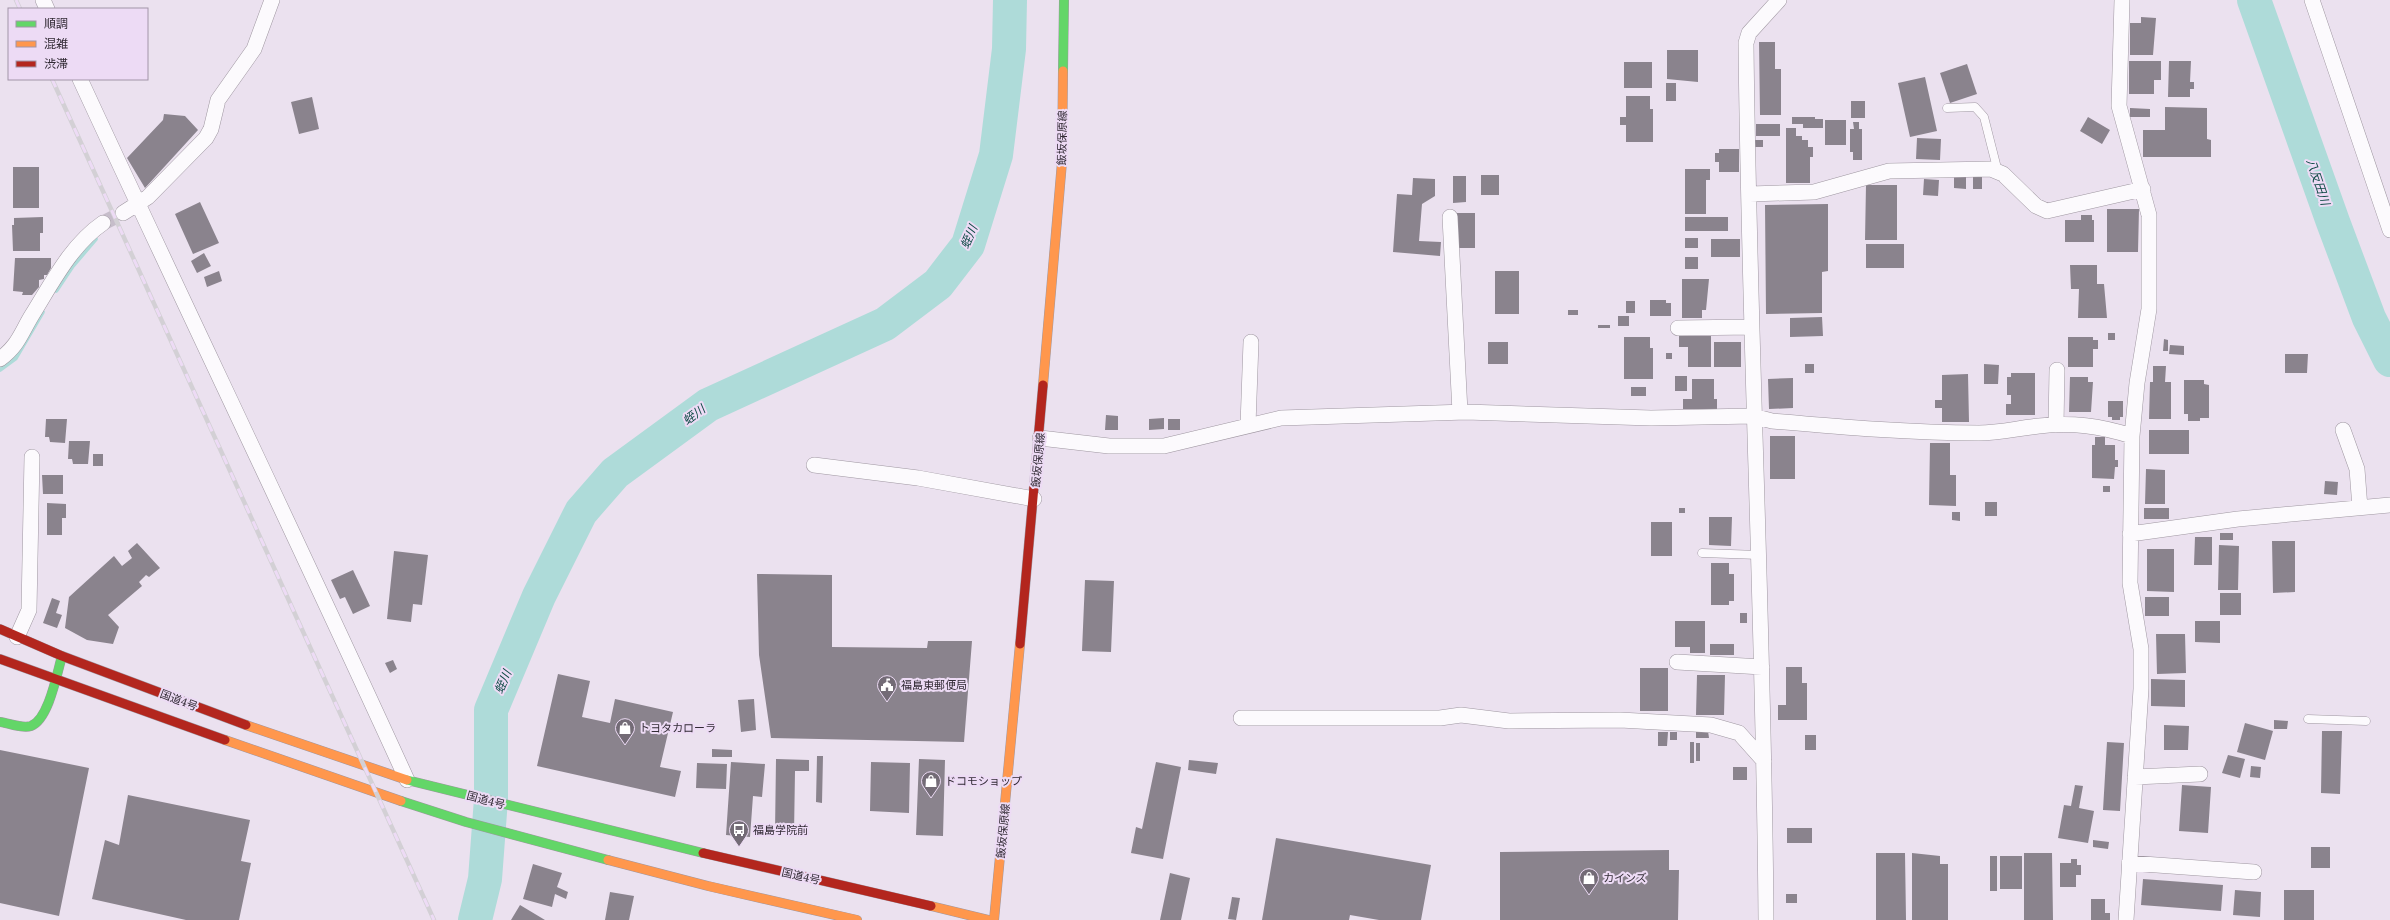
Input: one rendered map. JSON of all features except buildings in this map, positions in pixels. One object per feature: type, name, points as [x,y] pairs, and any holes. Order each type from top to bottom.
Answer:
[{"type":"main road","name":"飯坂保原線","points":[[994,920],[1040,438],[1062,162],[1064,0]]},
{"type":"main road","name":"国道4号","points":[[0,629],[62,656],[207,711],[407,780],[523,810],[989,920]]},
{"type":"main road","points":[[0,722],[29,726],[39,721],[45,713],[62,656]]},
{"type":"main road","name":"国道4号","points":[[0,659],[54,680],[346,784],[466,822],[708,886],[857,920]]},
{"type":"street","points":[[123,213],[148,197],[206,138],[211,129],[218,100],[254,49],[272,0]]},
{"type":"street","points":[[1766,920],[1762,667],[1753,416],[1746,43],[1749,33],[1779,0]]},
{"type":"street","points":[[2122,0],[2119,106],[2150,215],[2149,309],[2132,436],[2130,583],[2141,649],[2141,689],[2126,920]]},
{"type":"street","points":[[2312,0],[2390,230]]},
{"type":"street","points":[[80,80],[242,428],[302,550],[407,780]]},
{"type":"street","points":[[1750,194],[1814,192],[1888,171],[1992,169],[1998,172],[2036,206],[2046,210],[2143,189]]},
{"type":"street","points":[[1450,218],[1460,412]]},
{"type":"street","points":[[0,359],[14,349],[32,316],[74,250],[91,231],[103,223]]},
{"type":"street","points":[[1678,328],[1752,327]]},
{"type":"street","points":[[1248,425],[1251,342]]},
{"type":"street","points":[[2056,424],[2058,370]]},
{"type":"street","points":[[1040,438],[1109,446],[1164,446],[1281,418],[1460,412],[1651,418],[1753,416],[1772,421],[1940,434],[1986,434],[2056,424],[2077,424],[2102,426],[2132,436]]},
{"type":"street","points":[[2343,430],[2357,470],[2360,508]]},
{"type":"street","points":[[17,637],[29,610],[32,457]]},
{"type":"street","points":[[814,465],[918,478],[1034,498]]},
{"type":"street","points":[[2130,534],[2238,519],[2390,505]]},
{"type":"street","points":[[1677,662],[1762,667]]},
{"type":"street","points":[[1241,718],[1440,718],[1461,715],[1509,721],[1678,722],[1726,728],[1739,733],[1764,762]]},
{"type":"street","points":[[2135,777],[2200,774]]},
{"type":"street","points":[[2129,862],[2254,872]]},
{"type":"lane","points":[[1947,108],[1975,107],[1984,117],[1998,172]]},
{"type":"lane","points":[[1702,553],[1759,555]]},
{"type":"lane","points":[[2308,720],[2366,721]]},
{"type":"waterway","name":"蛭川","points":[[475,920],[485,879],[491,799],[491,710],[539,596],[581,512],[615,473],[708,405],[885,324],[938,284],[968,245],[996,155],[1009,49],[1010,0]]},
{"type":"waterway","name":"八反田川","points":[[2254,0],[2333,222],[2369,318],[2390,360]]},
{"type":"waterway","points":[[56,290],[72,266],[95,239]]},
{"type":"waterway","points":[[0,369],[15,358],[42,312]]},
{"type":"tunnel","points":[[103,223],[123,213]]},
{"type":"railway","points":[[16,0],[20,8]]},
{"type":"railway","points":[[52,80],[434,920]]},
{"type":"traffic: fast","points":[[1063,71],[1064,0]]},
{"type":"traffic: fast","points":[[0,722],[24,727],[31,726],[37,722],[43,714],[51,695],[62,656]]},
{"type":"traffic: fast","points":[[407,780],[703,853]]},
{"type":"traffic: fast","points":[[401,801],[466,822],[608,860]]},
{"type":"traffic: slow","points":[[1043,385],[1062,162],[1063,71]]},
{"type":"traffic: slow","points":[[994,920],[1020,644]]},
{"type":"traffic: slow","points":[[246,725],[407,780]]},
{"type":"traffic: slow","points":[[225,740],[401,801]]},
{"type":"traffic: slow","points":[[608,860],[708,886],[857,920]]},
{"type":"traffic: slow","points":[[931,906],[989,920]]},
{"type":"traffic: jam","points":[[1020,644],[1043,385]]},
{"type":"traffic: jam","points":[[0,629],[62,656],[246,725]]},
{"type":"traffic: jam","points":[[0,659],[225,740]]},
{"type":"traffic: jam","points":[[703,853],[931,906]]},
{"type":"place","name":"福島東郵便局","points":[[887,702]]},
{"type":"place","name":"トヨタカローラ","points":[[625,745]]},
{"type":"place","name":"ドコモショップ","points":[[931,798]]},
{"type":"place","name":"福島学院前","points":[[739,847]]},
{"type":"place","name":"カインズ","points":[[1589,895]]}]
